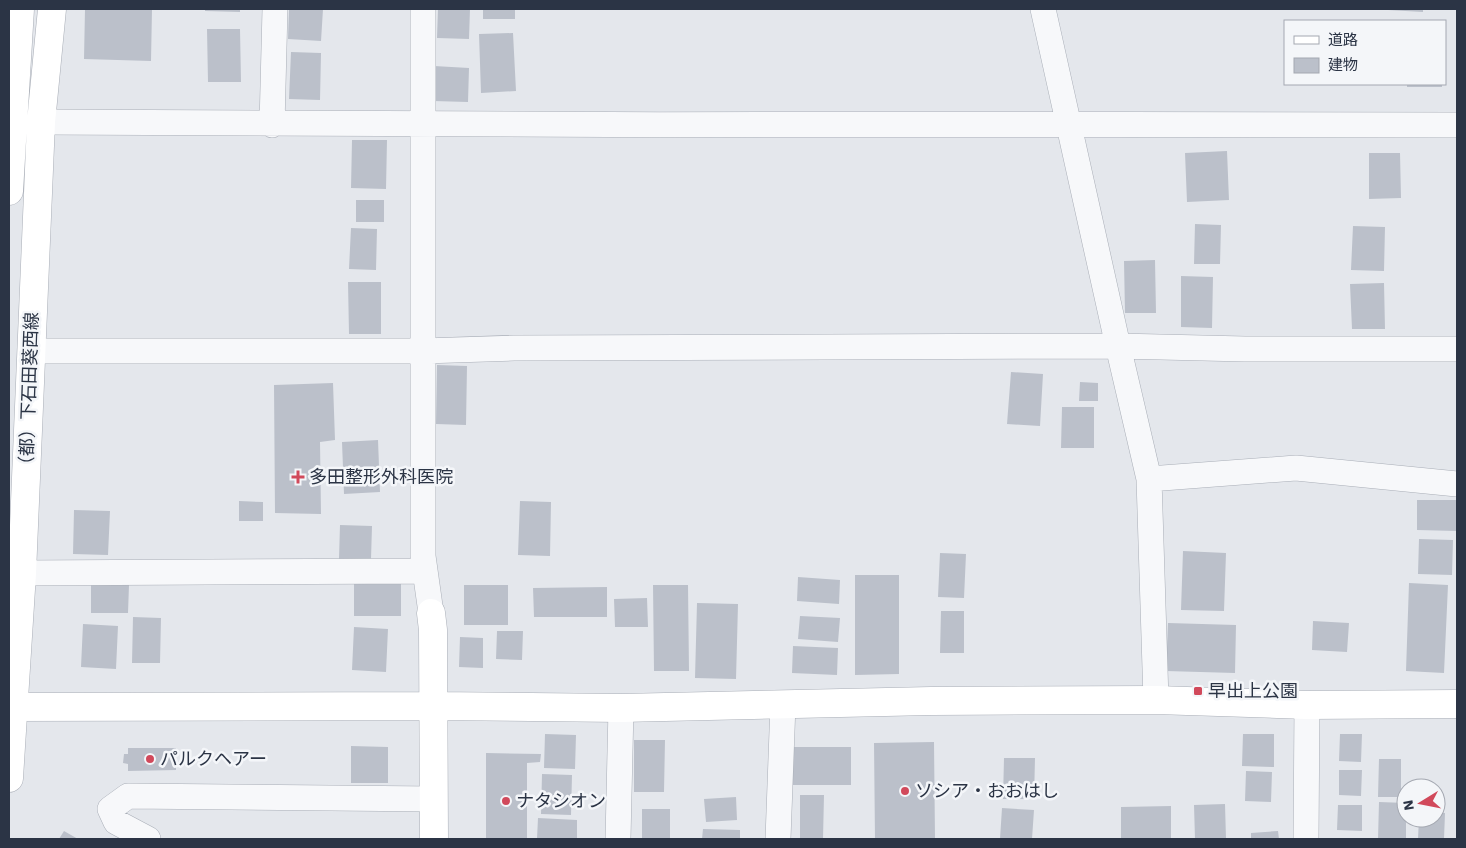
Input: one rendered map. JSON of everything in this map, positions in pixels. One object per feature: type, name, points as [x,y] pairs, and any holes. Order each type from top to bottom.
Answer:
[{"type":"street","points":[[9,191],[11,122],[20,9]]},
{"type":"street","name":"（都）下石田葵西線","points":[[9,778],[22,573],[41,122],[52,9]]},
{"type":"street","points":[[272,124],[275,9]]},
{"type":"street","points":[[423,9],[423,556],[433,630],[434,839]]},
{"type":"street","points":[[1043,9],[1149,479],[1156,700]]},
{"type":"street","points":[[41,122],[424,125],[1068,123],[1457,125]]},
{"type":"street","points":[[31,351],[1118,346],[1245,349],[1457,349]]},
{"type":"street","points":[[1149,479],[1296,468],[1457,484]]},
{"type":"street","points":[[22,573],[425,571]]},
{"type":"street","points":[[12,708],[434,706],[621,708],[931,701],[1156,700],[1307,705],[1457,704]]},
{"type":"street","points":[[778,839],[783,704]]},
{"type":"street","points":[[1306,839],[1307,705]]},
{"type":"street","points":[[618,839],[621,708]]},
{"type":"street","points":[[148,839],[116,822],[110,809],[128,796],[434,800]]},
{"type":"building","points":[[85,9],[152,9],[151,61],[84,59]]},
{"type":"building","points":[[205,9],[240,9],[240,12],[205,11]]},
{"type":"building","points":[[289,9],[323,9],[321,41],[288,39]]},
{"type":"building","points":[[438,9],[470,9],[469,39],[437,38]]},
{"type":"building","points":[[483,9],[515,9],[515,19],[483,19]]},
{"type":"building","points":[[1423,9],[1423,12],[1388,10]]},
{"type":"building","points":[[207,29],[240,29],[241,82],[208,82]]},
{"type":"building","points":[[513,33],[516,91],[481,93],[479,34]]},
{"type":"building","points":[[291,52],[321,53],[320,100],[289,99]]},
{"type":"building","points":[[434,66],[469,68],[468,102],[433,101]]},
{"type":"building","points":[[1407,85],[1442,85],[1442,87],[1407,87]]},
{"type":"building","points":[[352,140],[387,140],[386,189],[351,188]]},
{"type":"building","points":[[1227,151],[1229,200],[1187,202],[1185,153]]},
{"type":"building","points":[[1369,153],[1400,153],[1401,198],[1369,199]]},
{"type":"building","points":[[356,200],[384,200],[384,222],[356,222]]},
{"type":"building","points":[[1195,224],[1221,225],[1220,264],[1194,264]]},
{"type":"building","points":[[1353,226],[1385,227],[1384,271],[1351,270]]},
{"type":"building","points":[[351,228],[377,229],[376,270],[349,269]]},
{"type":"building","points":[[1155,260],[1156,313],[1125,313],[1124,261]]},
{"type":"building","points":[[1181,276],[1213,277],[1212,328],[1181,327]]},
{"type":"building","points":[[348,282],[381,282],[381,334],[349,334]]},
{"type":"building","points":[[1384,283],[1385,329],[1352,329],[1350,284]]},
{"type":"building","points":[[437,365],[467,366],[466,425],[436,424]]},
{"type":"building","points":[[1011,372],[1043,374],[1040,426],[1007,424]]},
{"type":"building","points":[[1080,382],[1098,383],[1098,401],[1079,401]]},
{"type":"building","name":"多田整形外科医院","points":[[333,383],[335,440],[320,442],[321,514],[275,513],[274,385]]},
{"type":"building","points":[[1062,407],[1094,407],[1094,448],[1061,448]]},
{"type":"building","points":[[378,440],[380,492],[344,494],[342,442]]},
{"type":"building","points":[[1417,500],[1457,500],[1457,531],[1417,530]]},
{"type":"building","points":[[239,501],[263,502],[263,521],[239,521]]},
{"type":"building","points":[[520,501],[551,502],[550,556],[518,555]]},
{"type":"building","points":[[74,510],[110,511],[108,555],[73,554]]},
{"type":"building","points":[[340,525],[372,526],[371,559],[339,559]]},
{"type":"building","points":[[1419,539],[1453,540],[1452,575],[1418,574]]},
{"type":"building","points":[[1183,551],[1226,553],[1224,611],[1181,610]]},
{"type":"building","points":[[940,553],[966,554],[964,598],[938,597]]},
{"type":"building","points":[[855,575],[899,575],[899,674],[855,675]]},
{"type":"building","points":[[798,577],[840,580],[839,604],[797,601]]},
{"type":"building","points":[[1409,583],[1448,585],[1444,673],[1406,671]]},
{"type":"building","points":[[354,584],[401,584],[401,616],[354,616]]},
{"type":"building","points":[[91,585],[129,585],[128,613],[91,613]]},
{"type":"building","points":[[464,585],[508,585],[508,625],[464,625]]},
{"type":"building","points":[[653,585],[688,585],[689,671],[654,671]]},
{"type":"building","points":[[607,587],[607,617],[534,617],[533,588]]},
{"type":"building","points":[[647,598],[648,627],[615,627],[614,599]]},
{"type":"building","points":[[697,603],[738,604],[736,679],[695,678]]},
{"type":"building","points":[[941,611],[964,611],[964,653],[940,653]]},
{"type":"building","points":[[800,616],[840,618],[838,642],[798,639]]},
{"type":"building","points":[[133,617],[161,618],[160,663],[132,663]]},
{"type":"building","points":[[1313,621],[1349,623],[1347,652],[1312,650]]},
{"type":"building","points":[[1168,623],[1236,625],[1235,673],[1166,671]]},
{"type":"building","points":[[83,624],[118,626],[116,669],[81,667]]},
{"type":"building","points":[[354,627],[388,629],[386,672],[352,670]]},
{"type":"building","points":[[497,631],[523,631],[522,660],[496,659]]},
{"type":"building","points":[[460,637],[483,638],[483,668],[459,667]]},
{"type":"building","points":[[793,646],[838,648],[837,675],[792,673]]},
{"type":"building","points":[[545,734],[576,735],[575,769],[544,768]]},
{"type":"building","points":[[1243,734],[1274,734],[1274,767],[1242,766]]},
{"type":"building","points":[[1340,734],[1362,734],[1361,762],[1339,761]]},
{"type":"building","points":[[634,740],[665,740],[664,792],[634,792]]},
{"type":"building","name":"ソシア・おおはし","points":[[934,742],[935,839],[875,839],[874,743]]},
{"type":"building","points":[[351,746],[388,747],[388,783],[351,783]]},
{"type":"building","points":[[788,747],[851,747],[851,785],[788,785]]},
{"type":"building","name":"パルクヘアー","points":[[128,748],[176,748],[176,770],[128,771],[128,764],[123,763],[124,754],[128,754]]},
{"type":"building","name":"ナタシオン","points":[[486,753],[541,754],[540,762],[527,763],[527,839],[486,839]]},
{"type":"building","points":[[1004,758],[1035,758],[1034,799],[1003,799]]},
{"type":"building","points":[[1379,759],[1401,759],[1401,778],[1396,778],[1396,797],[1378,797]]},
{"type":"building","points":[[1339,770],[1362,770],[1361,796],[1339,795]]},
{"type":"building","points":[[1246,771],[1272,772],[1271,802],[1245,801]]},
{"type":"building","points":[[542,774],[572,775],[571,815],[541,814]]},
{"type":"building","points":[[800,795],[824,795],[823,839],[800,839]]},
{"type":"building","points":[[736,797],[737,820],[706,822],[704,799]]},
{"type":"building","points":[[1379,802],[1396,803],[1396,828],[1406,828],[1406,839],[1378,839]]},
{"type":"building","points":[[1225,804],[1226,839],[1195,839],[1194,805]]},
{"type":"building","points":[[1338,805],[1362,805],[1362,831],[1337,830]]},
{"type":"building","points":[[1171,806],[1171,839],[1121,839],[1121,807]]},
{"type":"building","points":[[1002,808],[1034,810],[1032,839],[1000,839]]},
{"type":"building","points":[[642,809],[670,809],[670,839],[642,839]]},
{"type":"building","points":[[538,818],[577,820],[577,839],[537,839]]},
{"type":"building","points":[[1419,828],[1444,828],[1444,839],[1418,839]]},
{"type":"building","points":[[703,829],[740,830],[740,839],[702,839]]},
{"type":"building","points":[[64,831],[78,839],[59,839]]},
{"type":"building","points":[[1278,831],[1279,839],[1251,839],[1251,833]]},
{"type":"place","name":"多田整形外科医院","points":[[298,477]]},
{"type":"place","name":"早出上公園","points":[[1198,691]]},
{"type":"place","name":"パルクヘアー","points":[[150,759]]},
{"type":"place","name":"ソシア・おおはし","points":[[905,791]]},
{"type":"place","name":"ナタシオン","points":[[506,801]]}]
